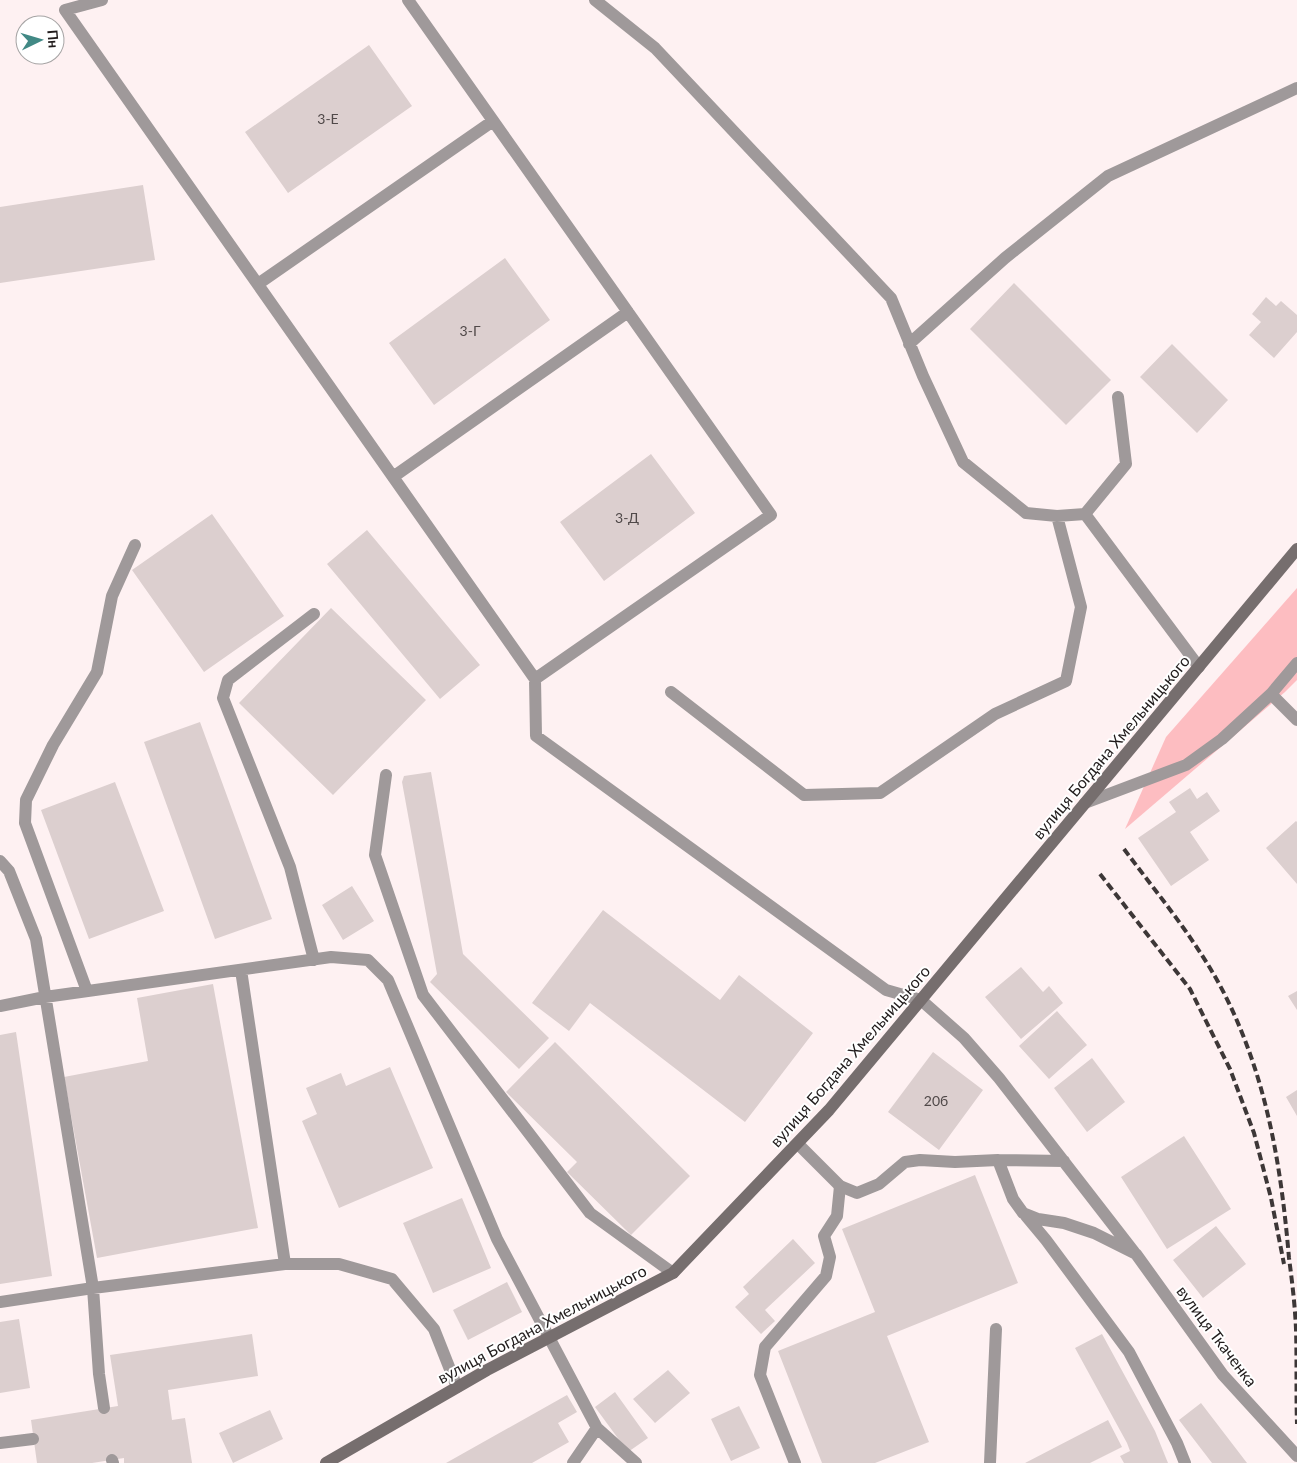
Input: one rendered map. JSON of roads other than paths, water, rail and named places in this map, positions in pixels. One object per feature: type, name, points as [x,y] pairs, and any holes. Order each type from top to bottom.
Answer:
[{"type":"main road","name":"вулиця Богдана Хмельницького","points":[[326,1463],[457,1387],[672,1273],[829,1110],[1297,550]]},
{"type":"street","points":[[102,0],[66,10],[535,679],[536,736],[886,990],[921,1000]]},
{"type":"street","points":[[408,0],[771,514],[535,679]]},
{"type":"street","points":[[595,0],[655,48],[891,298],[922,376],[963,462],[1026,514],[1057,516],[1085,514],[1126,464],[1118,397]]},
{"type":"street","points":[[909,344],[1005,258],[1108,176],[1297,88]]},
{"type":"street","points":[[258,284],[493,121]]},
{"type":"street","points":[[393,477],[628,312]]},
{"type":"street","points":[[1085,514],[1199,667]]},
{"type":"street","points":[[671,692],[804,796],[880,792],[995,714],[1066,681],[1081,607],[1057,516]]},
{"type":"street","points":[[87,992],[26,823],[26,800],[54,745],[97,672],[112,596],[135,545]]},
{"type":"street","points":[[314,614],[228,680],[223,698],[290,867],[314,960]]},
{"type":"street","points":[[1086,804],[1186,765],[1222,739],[1271,694],[1297,663]]},
{"type":"street","points":[[1271,694],[1297,720]]},
{"type":"street","points":[[386,775],[375,855],[423,995],[590,1213],[672,1273]]},
{"type":"street","points":[[0,861],[9,871],[36,939],[93,1288],[99,1374],[104,1408]]},
{"type":"street","points":[[0,1006],[331,957],[368,960],[388,980],[497,1239],[597,1428],[636,1463]]},
{"type":"street","points":[[241,970],[285,1264]]},
{"type":"street","name":"вулиця Ткаченка","points":[[921,1000],[964,1038],[999,1078],[1136,1254],[1223,1375],[1297,1456]]},
{"type":"street","points":[[798,1144],[840,1186],[857,1193],[879,1184],[905,1162],[920,1160],[955,1162],[998,1160],[1064,1161]]},
{"type":"street","points":[[998,1160],[1014,1199],[1023,1213],[1046,1240],[1129,1352],[1177,1442],[1185,1463]]},
{"type":"street","points":[[795,1463],[760,1375],[763,1356],[765,1347],[826,1276],[830,1258],[824,1236],[837,1216],[840,1186]]},
{"type":"street","name":"вулиця Ткаченка","points":[[1023,1213],[1038,1219],[1064,1223],[1094,1233],[1136,1254]]},
{"type":"street","points":[[0,1302],[93,1288],[285,1264],[339,1264],[392,1278],[434,1329],[457,1387]]},
{"type":"street","points":[[990,1463],[996,1329]]},
{"type":"street","points":[[573,1463],[597,1428]]},
{"type":"street","points":[[0,1443],[33,1439]]},
{"type":"railway","points":[[1124,849],[1178,920],[1214,975],[1225,995],[1252,1058],[1262,1091],[1282,1189],[1293,1293],[1296,1329],[1297,1424]]},
{"type":"railway","points":[[1100,874],[1190,989],[1230,1069],[1254,1133],[1271,1198],[1284,1264]]}]
